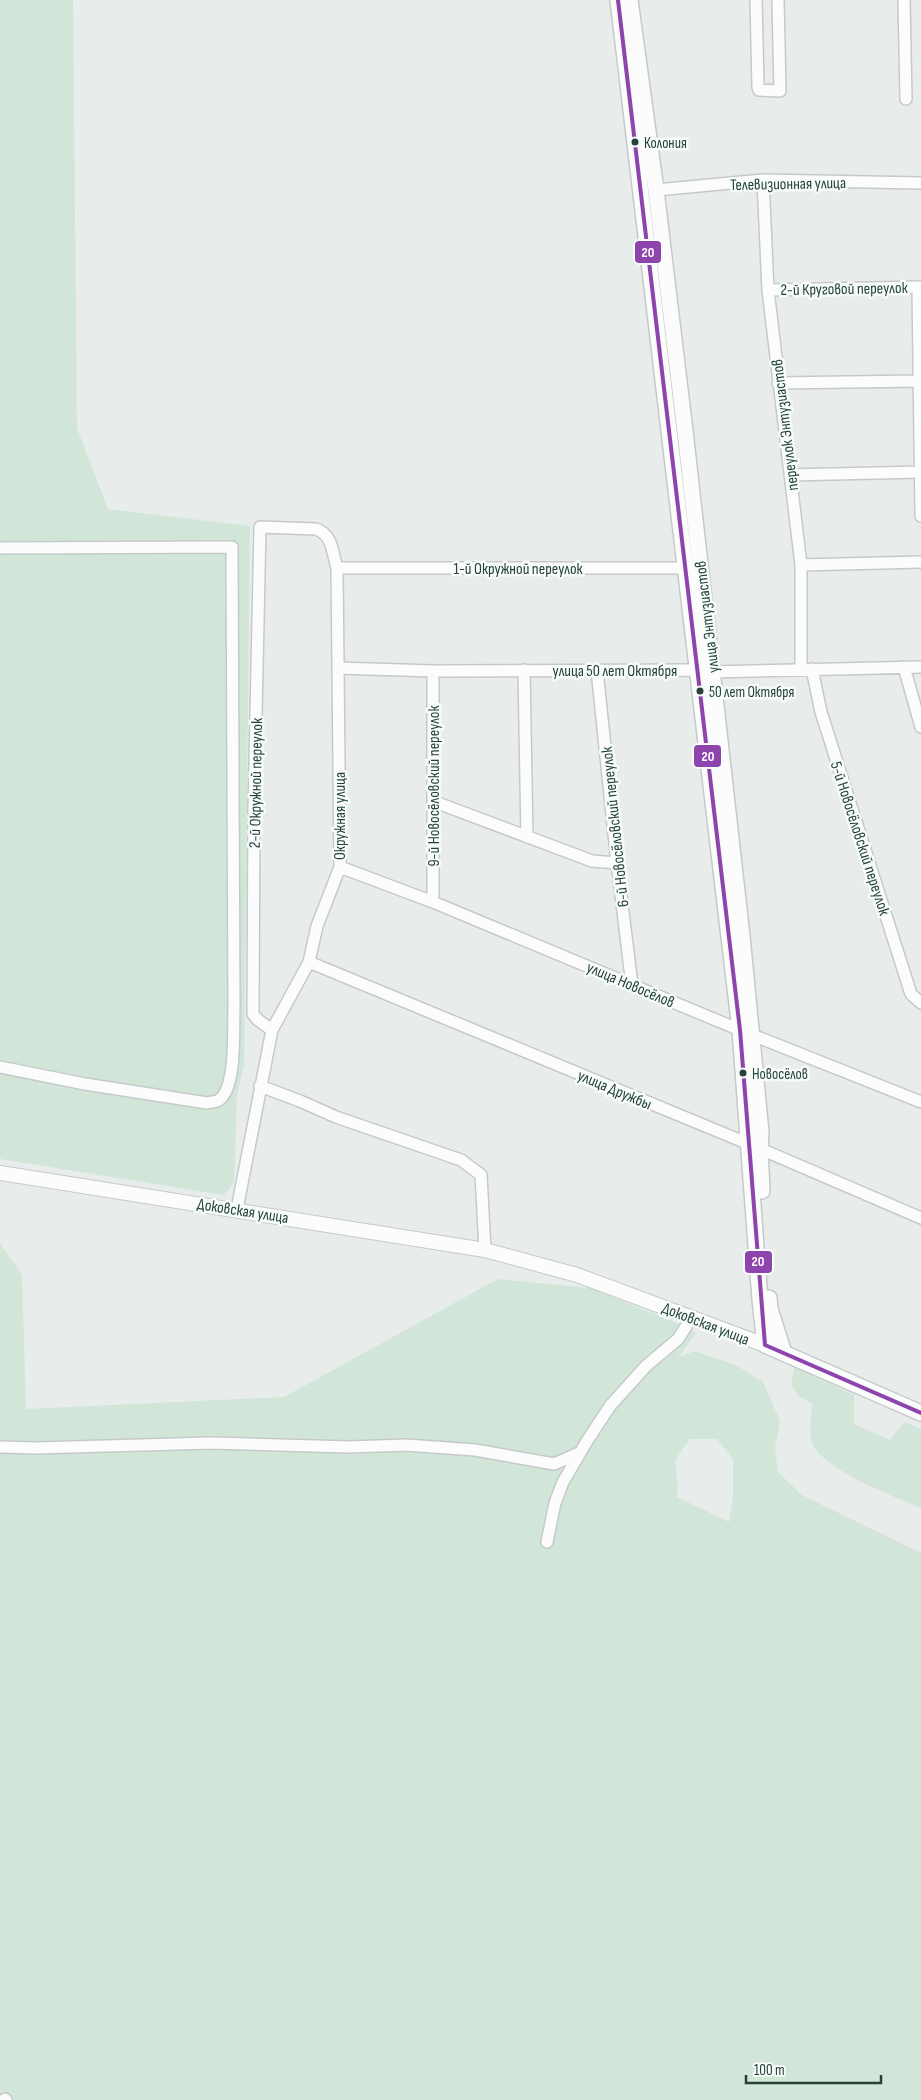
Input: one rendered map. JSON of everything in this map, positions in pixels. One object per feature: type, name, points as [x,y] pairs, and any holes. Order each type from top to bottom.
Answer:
[{"type":"main road","name":"улица Энтузиастов","points":[[618,0],[705,671],[746,1033],[761,1132],[754,1147],[760,1300],[765,1345]]},
{"type":"main road","name":"улица Энтузиастов","points":[[630,0],[656,190],[692,568]]},
{"type":"main road","name":"улица Энтузиастов","points":[[754,1147],[770,1309],[784,1353]]},
{"type":"main road","name":"Доковская улица","points":[[765,1345],[921,1413]]},
{"type":"street","points":[[756,0],[758,88],[762,91],[780,91],[778,0]]},
{"type":"street","points":[[904,0],[906,99]]},
{"type":"street","name":"Телевизионная улица","points":[[656,190],[764,180],[921,183]]},
{"type":"street","name":"переулок Энтузиастов","points":[[764,180],[768,290],[801,566],[807,669]]},
{"type":"street","points":[[919,287],[918,381],[921,516]]},
{"type":"street","name":"2-й Круговой переулок","points":[[768,290],[919,287]]},
{"type":"street","points":[[778,383],[918,381]]},
{"type":"street","points":[[790,475],[920,472]]},
{"type":"street","name":"Окружная улица","points":[[237,1209],[272,1030],[309,962],[317,926],[340,867],[337,568],[329,538],[324,532],[316,529],[260,527]]},
{"type":"street","name":"2-й Окружной переулок","points":[[260,527],[254,810],[253,1014],[272,1030]]},
{"type":"street","points":[[0,548],[232,547],[234,990],[233,1053],[230,1078],[225,1092],[219,1100],[207,1103],[192,1102],[0,1067]]},
{"type":"street","points":[[801,566],[921,562]]},
{"type":"street","name":"1-й Окружной переулок","points":[[337,568],[692,568]]},
{"type":"street","points":[[904,667],[921,727]]},
{"type":"street","name":"улица 50 лет Октября","points":[[338,668],[433,671],[705,671],[921,667]]},
{"type":"street","name":"5-й Новосёловский переулок","points":[[807,669],[911,994],[921,1003]]},
{"type":"street","points":[[524,670],[526,837]]},
{"type":"street","name":"6-й Новосёловский переулок","points":[[597,670],[632,985]]},
{"type":"street","name":"9-й Новосёловский переулок","points":[[433,671],[433,902]]},
{"type":"street","points":[[434,802],[592,861],[617,863]]},
{"type":"street","name":"улица Новосёлов","points":[[340,867],[433,902],[746,1033],[921,1102]]},
{"type":"street","name":"улица Дружбы","points":[[309,962],[921,1218]]},
{"type":"street","points":[[260,1086],[336,1117],[461,1160],[481,1175],[485,1250]]},
{"type":"street","name":"Доковская улица","points":[[0,1174],[237,1209],[485,1250],[578,1276],[765,1345]]},
{"type":"street","points":[[547,1542],[555,1503],[563,1482],[579,1453],[610,1406],[646,1366],[678,1340],[692,1317]]},
{"type":"street","points":[[0,1447],[36,1448],[211,1443],[349,1447],[406,1445],[475,1450],[554,1464],[579,1453]]},
{"type":"green space","points":[[0,0],[73,0],[77,428],[108,509],[250,526],[244,1065],[237,1095],[234,1183],[224,1195],[0,1159]]},
{"type":"green space","points":[[0,1243],[22,1275],[26,1409],[284,1397],[498,1279],[590,1288],[665,1318],[696,1333],[678,1358],[694,1351],[736,1365],[763,1382],[780,1421],[775,1448],[778,1472],[802,1495],[921,1553],[921,2100],[0,2100]],"holes":[[[690,1439],[717,1439],[733,1459],[733,1497],[729,1522],[677,1497],[678,1487],[675,1460]]]},
{"type":"green space","points":[[794,1367],[854,1395],[854,1424],[890,1440],[904,1422],[921,1429],[921,1508],[841,1471],[816,1450],[810,1435],[812,1404],[799,1396],[791,1385]]},
{"type":"transit line","name":"20","points":[[618,0],[740,1030],[765,1345],[921,1413]]},
{"type":"place","name":"Колония","points":[[635,142]]},
{"type":"place","name":"50 лет Октября","points":[[700,691]]},
{"type":"place","name":"Новосёлов","points":[[743,1073]]}]
